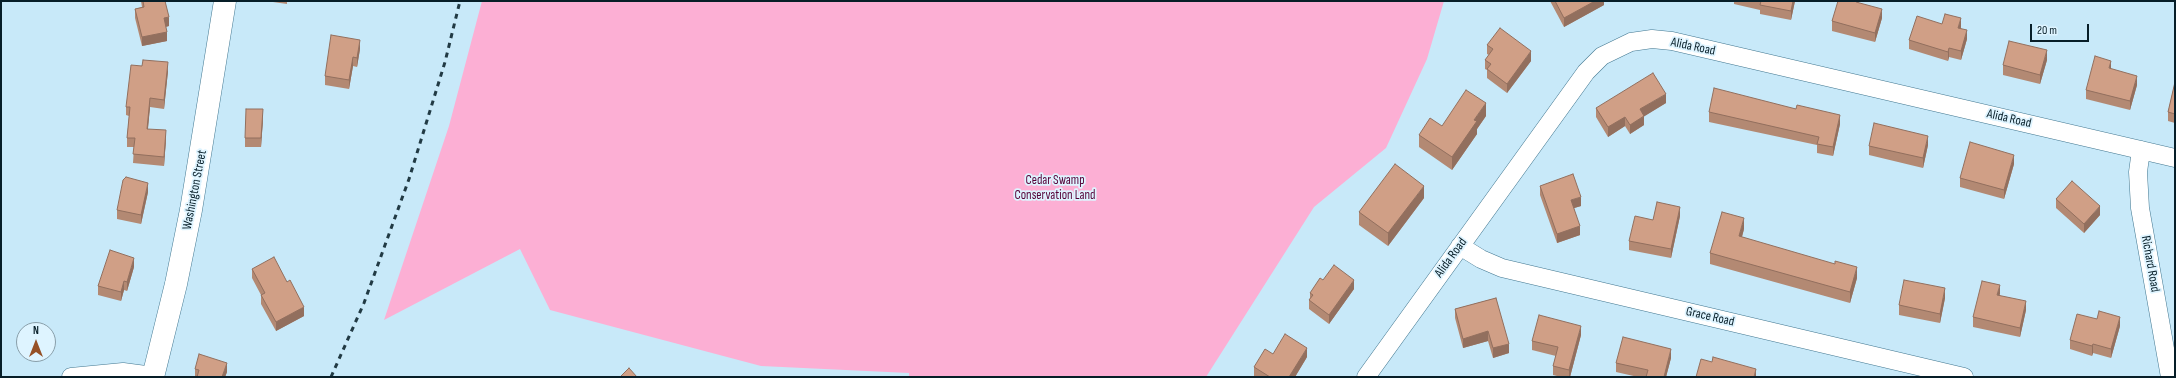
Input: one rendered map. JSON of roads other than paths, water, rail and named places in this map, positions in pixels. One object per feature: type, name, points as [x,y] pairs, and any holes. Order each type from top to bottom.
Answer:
[{"type":"main road","name":"Washington Street","points":[[153,377],[190,218],[225,1]]},
{"type":"street","name":"Alida Road","points":[[1366,377],[1586,72],[1602,56],[1621,45],[1641,40],[1672,41],[2175,158]]},
{"type":"street","name":"Richard Road","points":[[2141,150],[2138,172],[2138,196],[2170,377]]},
{"type":"street","name":"Grace Road","points":[[1460,246],[1481,259],[1502,268],[1964,377]]},
{"type":"street","points":[[71,377],[123,372],[153,377]]},
{"type":"railway","points":[[331,377],[364,303],[409,179],[445,62],[460,1]]},
{"type":"park label","name":"Cedar Swamp Conservation Land","points":[[1055,188]]}]
